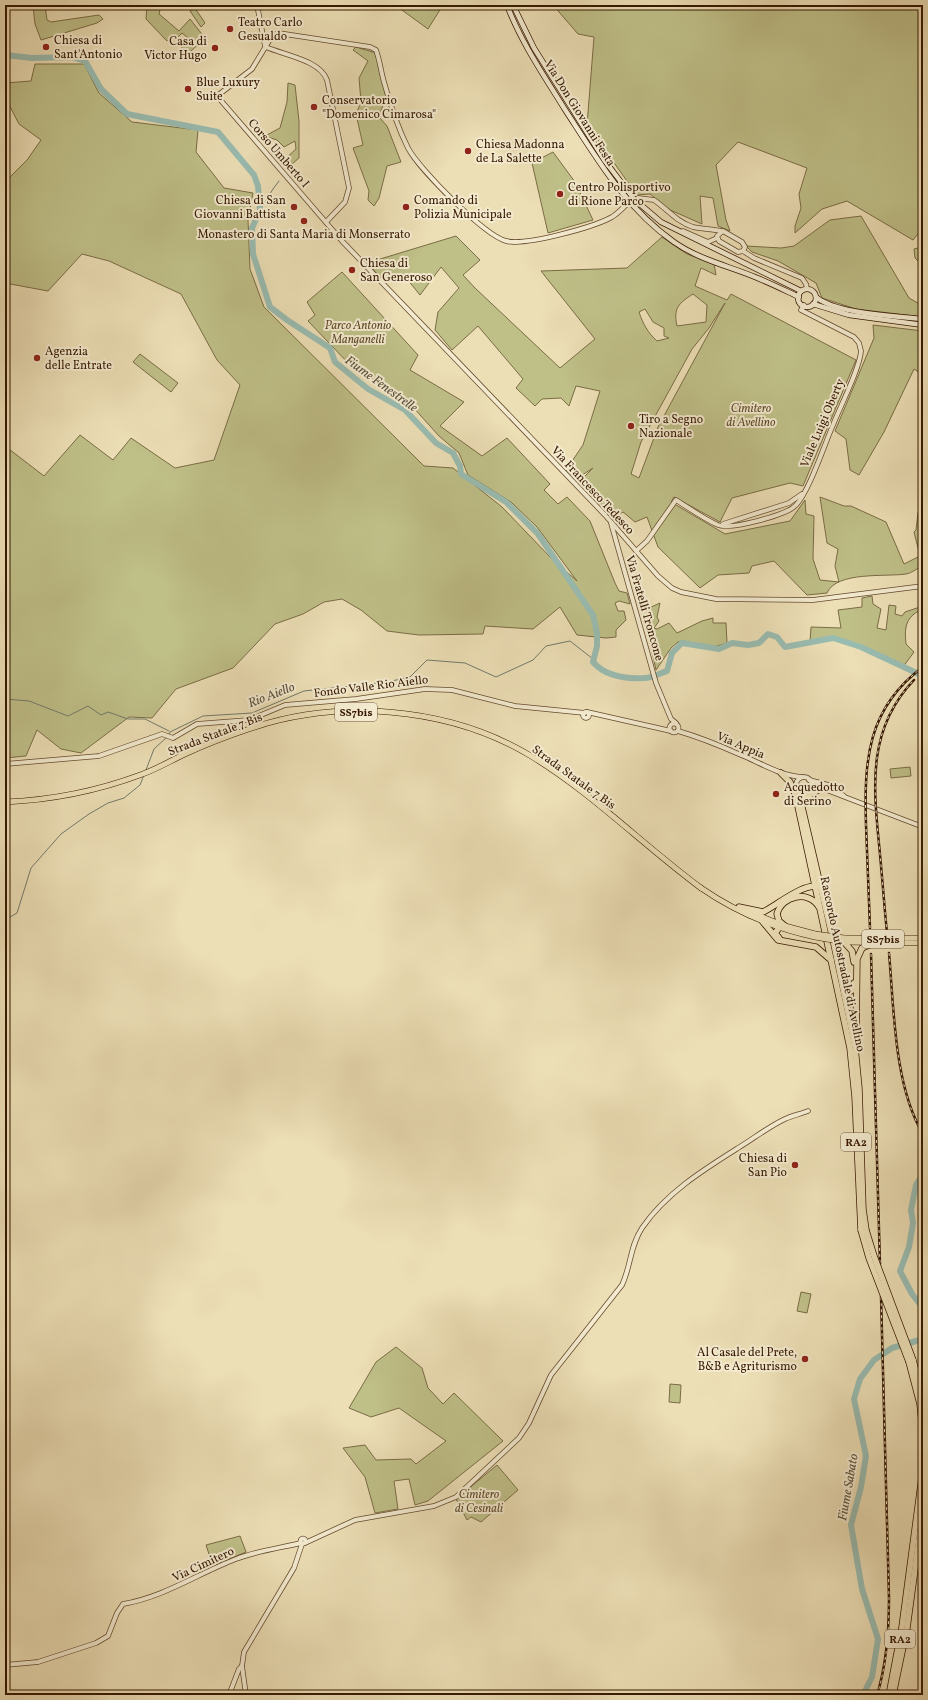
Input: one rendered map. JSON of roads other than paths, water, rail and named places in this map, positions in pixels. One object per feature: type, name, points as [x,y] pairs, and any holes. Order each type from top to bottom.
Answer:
[{"type":"highway","points":[[781,773],[790,782],[797,799]]},
{"type":"highway","points":[[796,786],[797,799]]},
{"type":"highway","points":[[804,811],[806,797],[820,788]]},
{"type":"highway","points":[[804,811],[802,802],[808,791]]},
{"type":"highway","name":"Raccordo Autostradale di Avellino","points":[[797,799],[844,1014],[852,1060],[864,1230],[911,1361],[923,1400]]},
{"type":"highway","name":"Raccordo Autostradale di Avellino","points":[[804,811],[855,1047],[864,1230]]},
{"type":"highway","points":[[804,889],[808,884],[812,871]]},
{"type":"highway","points":[[738,909],[763,912],[782,899],[804,889],[816,886],[820,889],[830,926]]},
{"type":"highway","points":[[782,941],[775,935],[775,931],[782,927],[777,912],[781,905],[791,898],[809,897],[816,902],[821,909]]},
{"type":"highway","points":[[763,922],[773,936],[778,940],[816,947],[823,946],[827,938]]},
{"type":"highway","points":[[842,985],[848,991],[853,989],[853,956],[850,947],[844,940]]},
{"type":"highway","points":[[855,1047],[857,960],[862,948],[874,944]]},
{"type":"highway","points":[[816,947],[825,954],[833,966]]},
{"type":"highway","name":"Raccordo Autostradale di Avellino","points":[[911,1361],[920,1404],[923,1433]]},
{"type":"highway","name":"RA2","points":[[889,1695],[902,1627],[923,1469]]},
{"type":"highway","name":"RA2","points":[[893,1695],[907,1628],[923,1510]]},
{"type":"main road","name":"Via Don Giovanni Festa","points":[[507,5],[513,21],[541,70],[583,137],[610,178],[636,210],[676,243],[722,265],[755,277],[799,298]]},
{"type":"main road","name":"Via Don Giovanni Festa","points":[[513,5],[534,48],[618,180],[646,210],[673,229],[801,291]]},
{"type":"main road","points":[[923,319],[839,308],[821,301],[816,297],[814,292],[807,289],[801,291],[799,298],[804,305],[809,306],[813,304],[849,315],[923,325]]},
{"type":"main road","points":[[813,304],[816,297]]},
{"type":"main road","name":"Strada Statale 7 Bis","points":[[5,802],[26,801],[88,791],[141,775],[188,753],[247,730],[293,716],[326,712],[382,711],[435,719],[488,735],[530,756],[566,781],[701,888],[738,909]]},
{"type":"main road","name":"SS7bis","points":[[738,909],[763,922],[815,935],[874,944],[923,943]]},
{"type":"main road","name":"SS7bis","points":[[738,909],[782,927]]},
{"type":"main road","name":"SS7bis","points":[[844,940],[923,938]]},
{"type":"street","points":[[257,5],[266,46]]},
{"type":"street","points":[[266,46],[272,36],[283,33],[370,47],[376,50],[384,82],[403,135],[413,156],[423,170],[473,219],[497,237],[512,242],[541,239],[586,227],[610,218],[626,205]]},
{"type":"street","points":[[266,46],[313,64],[323,71],[327,80],[349,188],[345,202],[327,221]]},
{"type":"street","name":"Corso Umberto I","points":[[266,46],[252,68],[217,96],[327,221]]},
{"type":"street","points":[[638,198],[654,200],[667,212],[692,227],[709,228],[721,232],[723,231],[742,242],[745,246],[743,251]]},
{"type":"street","name":"Via Francesco Tedesco","points":[[327,221],[342,241],[611,522],[658,576],[672,588],[681,592],[716,599],[813,600],[923,586]]},
{"type":"street","points":[[673,229],[692,234],[708,242],[717,238],[721,232]]},
{"type":"street","points":[[717,238],[719,241],[738,252],[743,251],[754,258],[802,278],[807,289]]},
{"type":"street","name":"Viale Luigi Oberty","points":[[636,551],[647,542],[676,500],[719,525],[740,525],[776,515],[796,505],[804,492],[848,388],[861,351],[859,343],[854,337],[801,310],[804,305]]},
{"type":"street","name":"Via Fratelli Troncone","points":[[611,522],[656,683],[671,718]]},
{"type":"street","name":"Fondo Valle Rio Aiello","points":[[5,764],[99,756],[162,734],[173,738],[197,724],[249,720],[285,705],[356,699],[425,689],[452,690],[515,706],[586,714],[596,713],[665,730],[670,728]]},
{"type":"street","points":[[671,718],[677,727],[670,728],[671,718]]},
{"type":"street","name":"Via Appia","points":[[670,728],[677,727],[687,733],[781,773],[832,786],[847,799]]},
{"type":"street","points":[[788,775],[801,792],[820,788]]},
{"type":"street","points":[[796,786],[798,780],[802,778]]},
{"type":"street","points":[[808,791],[811,787],[809,780]]},
{"type":"street","name":"Via Appia","points":[[820,788],[923,827]]},
{"type":"street","name":"Via Cimitero","points":[[5,1665],[38,1662],[96,1643],[108,1636],[117,1613],[123,1604],[151,1598],[236,1559],[258,1552],[303,1543],[356,1520],[434,1506],[456,1497],[513,1445],[525,1431],[551,1376],[622,1285],[627,1274],[633,1244],[643,1228],[663,1204],[702,1171],[785,1119],[808,1111]]},
{"type":"street","points":[[246,1695],[242,1666],[244,1652],[294,1568],[303,1543]]},
{"type":"street","points":[[229,1695],[239,1669],[242,1666]]},
{"type":"waterway","name":"Fiume Fenestrelle","points":[[5,55],[32,58],[72,57],[85,61],[101,89],[127,114],[218,132],[254,175],[258,186],[260,210],[252,228],[253,254],[270,307],[330,348],[335,362],[368,389],[405,410],[436,443],[453,453],[460,466],[461,474],[506,502],[538,534],[593,615],[597,633],[597,646],[593,662],[598,667],[616,676],[645,678],[667,671],[672,653],[682,643],[719,649],[732,643],[748,645],[759,643],[768,634],[777,637],[785,647],[833,638],[861,647],[923,676]]},
{"type":"waterway","points":[[260,210],[279,181]]},
{"type":"waterway","name":"Rio Aiello","points":[[169,734],[170,732],[203,716],[252,713],[304,691],[387,682],[410,677],[427,660],[465,663],[496,677],[533,660],[546,646],[570,641],[593,659]]},
{"type":"waterway","points":[[5,699],[29,701],[68,716],[88,706],[101,715],[108,712],[128,719],[145,719],[169,731]]},
{"type":"waterway","name":"Rio Aiello","points":[[146,770],[154,749],[167,737]]},
{"type":"waterway","name":"Rio Aiello","points":[[5,920],[17,913],[31,868],[61,834],[89,814],[108,803],[124,798],[140,785],[144,775]]},
{"type":"waterway","name":"Fiume Sabato","points":[[923,1174],[916,1185],[911,1210],[913,1223],[909,1247],[900,1271],[912,1294],[923,1308]]},
{"type":"waterway","name":"Fiume Sabato","points":[[863,1695],[872,1677],[878,1639],[862,1589],[851,1525],[861,1487],[866,1456],[854,1399],[860,1379],[874,1360],[892,1348],[923,1339]]},
{"type":"railway","points":[[870,928],[866,838],[866,779],[868,758],[873,737],[880,718],[890,700],[904,683],[923,667]]},
{"type":"railway","points":[[887,933],[875,800],[877,758],[881,737],[888,717],[899,698],[914,680]]},
{"type":"railway","points":[[889,953],[894,1022],[901,1070],[913,1115],[923,1134]]},
{"type":"railway","points":[[871,954],[880,1264]]},
{"type":"railway","points":[[877,1695],[885,1659],[889,1610],[881,1296]]},
{"type":"place","name":"Teatro Carlo Gesualdo","points":[[230,29]]},
{"type":"place","name":"Chiesa di Sant'Antonio","points":[[46,47]]},
{"type":"place","name":"Casa di Victor Hugo","points":[[215,48]]},
{"type":"place","name":"Blue Luxury Suite","points":[[188,89]]},
{"type":"place","name":"Conservatorio \"Domenico Cimarosa\"","points":[[314,107]]},
{"type":"place","name":"Chiesa Madonna de La Salette","points":[[468,151]]},
{"type":"place","name":"Centro Polisportivo di Rione Parco","points":[[560,194]]},
{"type":"place","name":"Chiesa di San Giovanni Battista","points":[[294,207]]},
{"type":"place","name":"Comando di Polizia Municipale","points":[[406,207]]},
{"type":"place","name":"Monastero di Santa Maria di Monserrato","points":[[304,221]]},
{"type":"place","name":"Chiesa di San Generoso","points":[[352,270]]},
{"type":"place","name":"Agenzia delle Entrate","points":[[37,358]]},
{"type":"place","name":"Tiro a Segno Nazionale","points":[[631,426]]},
{"type":"place","name":"Acquedotto di Serino","points":[[776,794]]},
{"type":"place","name":"Chiesa di San Pio","points":[[795,1165]]},
{"type":"place","name":"Al Casale del Prete, B&B e Agriturismo","points":[[805,1359]]},
{"type":"park label","name":"Parco Antonio Manganelli","points":[[358,332]]},
{"type":"park label","name":"Cimitero di Avellino","points":[[751,415]]},
{"type":"park label","name":"Cimitero di Cesinali","points":[[479,1501]]}]
